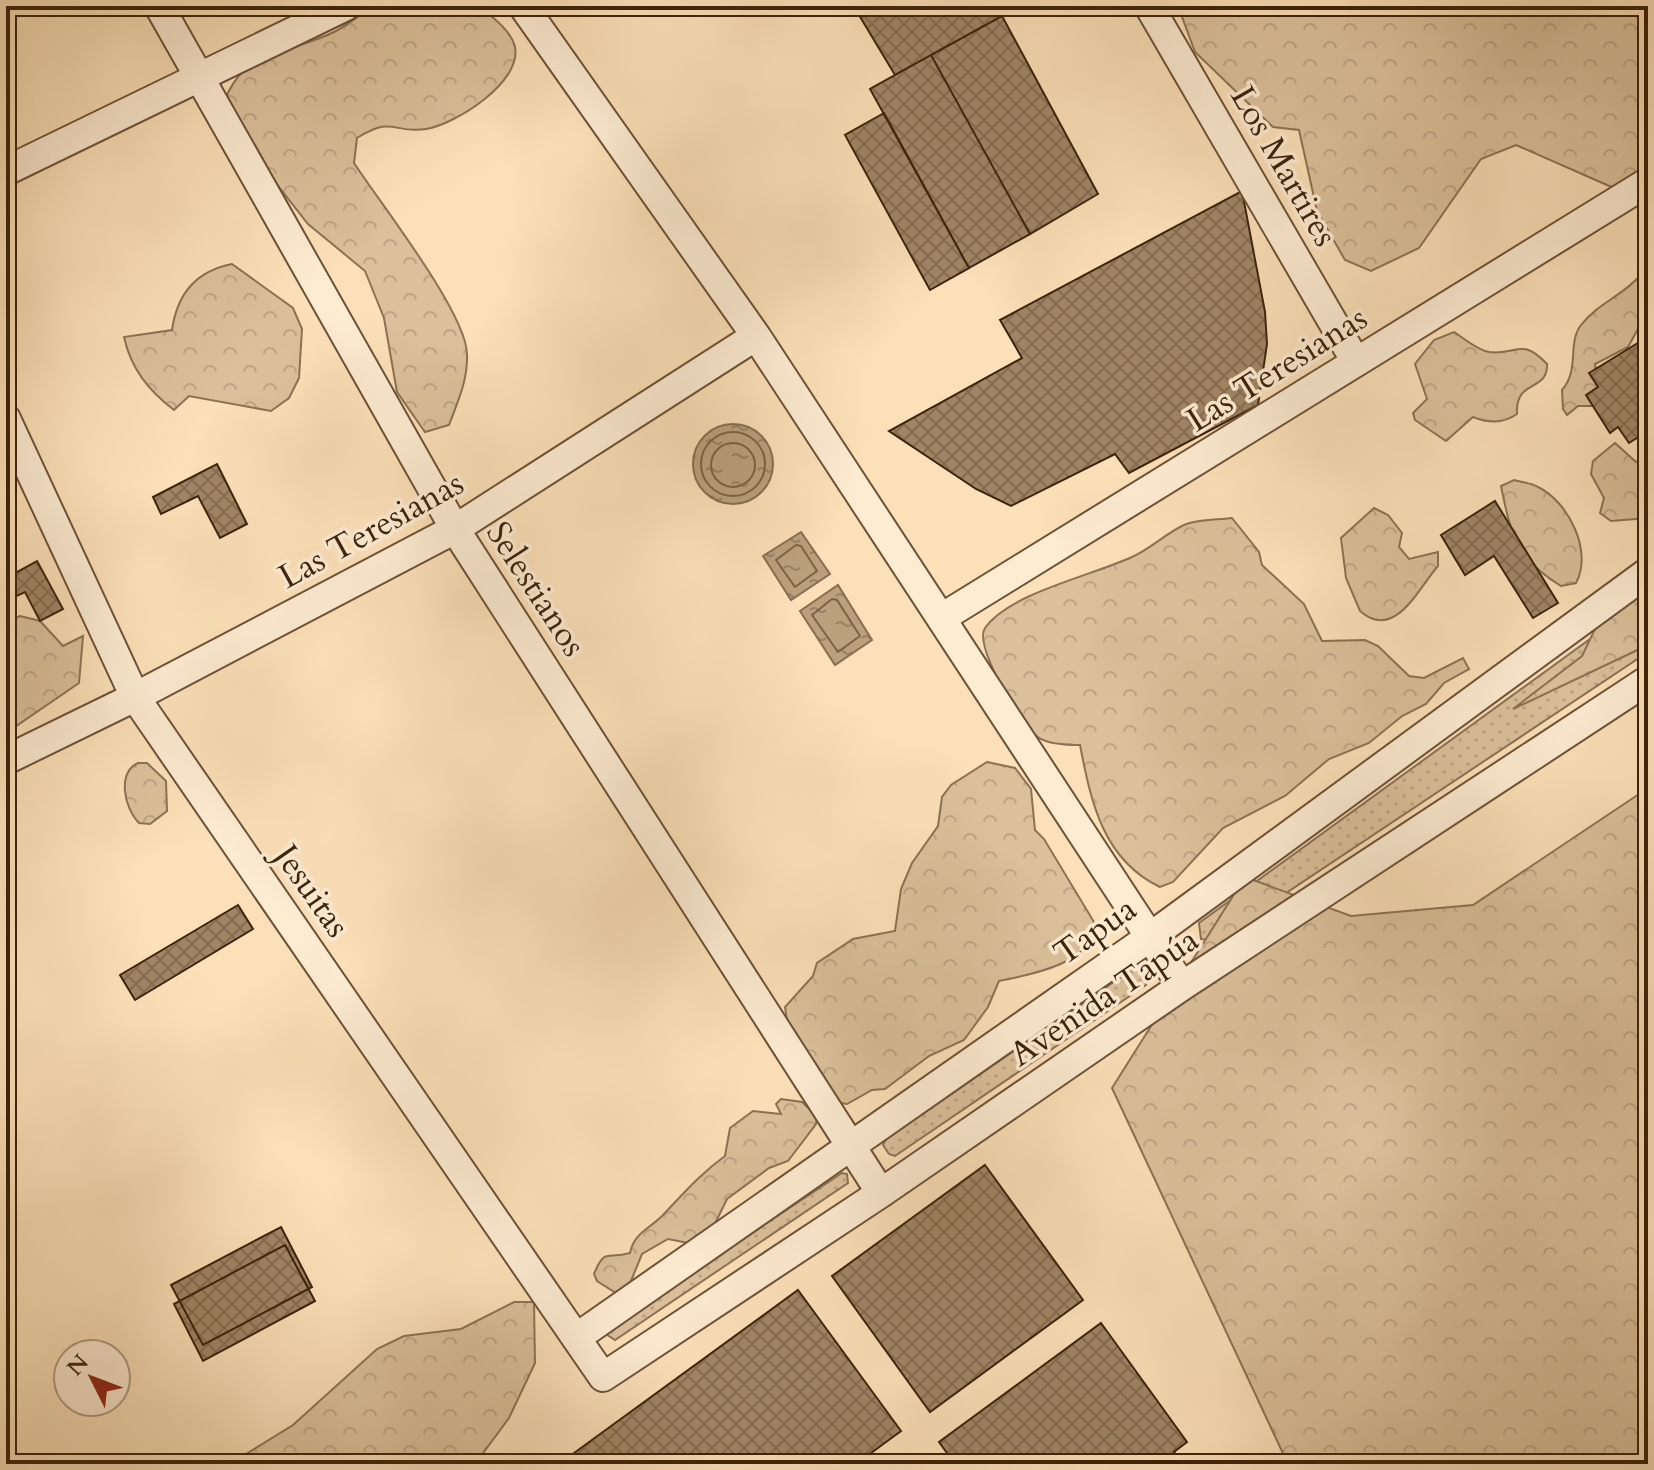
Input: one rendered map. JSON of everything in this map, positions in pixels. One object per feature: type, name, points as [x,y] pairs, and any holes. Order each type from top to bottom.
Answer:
[{"type":"street","name":"Selestianos","points":[[159,6],[455,529],[881,1193]]},
{"type":"street","points":[[6,171],[346,6]]},
{"type":"street","points":[[523,6],[756,336],[1182,986]]},
{"type":"street","name":"Los Martires","points":[[1149,6],[1356,362]]},
{"type":"street","name":"Las Teresianas","points":[[943,617],[1648,182]]},
{"type":"street","name":"Las Teresianas","points":[[6,760],[135,697],[455,529],[756,336]]},
{"type":"street","name":"Jesuitas","points":[[6,419],[135,697],[603,1377]]},
{"type":"street","name":"Tapua","points":[[576,1338],[1150,937],[1648,572]]},
{"type":"street","name":"Avenida Tapúa","points":[[603,1377],[881,1193],[1182,986],[1648,680]]},
{"type":"green space","points":[[373,6],[479,6],[505,29],[515,47],[514,60],[498,87],[454,119],[426,129],[386,126],[357,138],[354,163],[438,286],[463,335],[467,354],[466,373],[449,425],[425,432],[397,392],[384,318],[365,271],[308,224],[220,112],[230,89],[241,73],[254,62],[336,31]]},
{"type":"green space","points":[[1178,6],[1648,6],[1648,165],[1616,189],[1516,145],[1481,159],[1419,248],[1371,271],[1345,260],[1317,211],[1299,130],[1273,127],[1195,52]]},
{"type":"green space","points":[[232,264],[293,308],[302,329],[299,378],[289,398],[271,411],[189,396],[174,410],[142,378],[131,359],[124,337],[172,330],[178,305],[190,286],[208,272]]},
{"type":"green space","points":[[1648,266],[1648,327],[1638,329],[1628,347],[1595,364],[1600,396],[1593,406],[1578,406],[1567,415],[1563,409],[1562,390],[1571,374],[1577,332],[1597,309],[1631,284]]},
{"type":"green space","points":[[1454,332],[1485,351],[1499,353],[1524,349],[1547,364],[1542,379],[1521,395],[1517,414],[1495,422],[1473,417],[1446,441],[1415,420],[1413,413],[1427,399],[1415,364],[1434,340]]},
{"type":"green space","points":[[1615,443],[1636,462],[1648,454],[1648,518],[1611,521],[1600,513],[1604,498],[1591,474],[1593,461]]},
{"type":"green space","points":[[1514,480],[1549,494],[1568,516],[1580,543],[1582,557],[1576,583],[1561,586],[1546,576],[1534,566],[1518,544],[1501,486]]},
{"type":"green space","points":[[1374,508],[1388,515],[1402,533],[1399,547],[1409,559],[1438,552],[1438,566],[1414,598],[1395,616],[1384,620],[1373,619],[1360,611],[1346,578],[1341,538]]},
{"type":"green space","points":[[1232,518],[1259,552],[1262,565],[1304,604],[1322,641],[1365,640],[1378,646],[1409,676],[1424,678],[1463,658],[1469,669],[1444,683],[1426,704],[1402,716],[1369,743],[1329,759],[1285,796],[1223,828],[1173,882],[1160,887],[1125,861],[1113,845],[1095,808],[1080,745],[1044,740],[1024,722],[996,675],[983,634],[997,616],[1032,595],[1132,557],[1189,523]]},
{"type":"green space","points":[[1619,579],[1648,582],[1648,645],[1513,709],[1582,656]]},
{"type":"green space","points":[[1648,597],[1648,652],[1214,941],[1201,939],[1199,923]]},
{"type":"green space","points":[[20,616],[40,621],[63,646],[83,636],[79,683],[6,733],[6,622]]},
{"type":"green space","points":[[987,762],[1015,768],[1031,789],[1035,830],[1044,839],[1094,922],[1093,936],[1086,947],[1060,964],[999,981],[988,1007],[964,1040],[929,1056],[885,1089],[872,1090],[847,1104],[834,1102],[789,1034],[785,1007],[813,976],[817,963],[853,939],[895,931],[901,889],[912,863],[938,826],[942,797],[951,785]]},
{"type":"green space","points":[[138,763],[147,763],[166,781],[167,811],[150,824],[139,823],[134,817],[125,791],[127,774]]},
{"type":"green space","points":[[1648,788],[1648,1464],[1288,1464],[1112,1088],[1245,877],[1351,916],[1473,905]]},
{"type":"green space","points":[[1134,968],[1141,970],[1147,979],[1146,985],[895,1156],[889,1154],[883,1145],[886,1139]]},
{"type":"green space","points":[[781,1099],[802,1102],[817,1116],[816,1124],[788,1161],[769,1168],[727,1199],[704,1246],[668,1239],[642,1254],[624,1298],[597,1281],[594,1274],[604,1257],[630,1253],[638,1236],[725,1156],[730,1128],[753,1111],[781,1114],[776,1104]]},
{"type":"green space","points":[[842,1173],[847,1174],[848,1183],[615,1340],[606,1334],[608,1329]]},
{"type":"green space","points":[[514,1302],[534,1302],[535,1363],[509,1418],[475,1464],[230,1464],[293,1425],[377,1349],[404,1336],[461,1329]]},
{"type":"water","points":[[733,424],[748,427],[761,436],[770,449],[773,464],[770,479],[761,492],[748,501],[733,504],[718,501],[705,492],[696,479],[693,464],[696,449],[705,436],[718,427]]},
{"type":"water","points":[[801,532],[830,574],[791,600],[763,556]]},
{"type":"water","points":[[838,585],[872,640],[835,665],[800,611]]},
{"type":"building","points":[[863,6],[996,6],[1002,16],[895,75],[856,10]]},
{"type":"building","points":[[1002,16],[1098,194],[1030,234],[931,55]]},
{"type":"building","points":[[931,55],[1030,234],[969,268],[870,89]]},
{"type":"building","points":[[884,113],[969,268],[930,290],[845,135]]},
{"type":"building","points":[[1242,191],[1265,312],[1267,344],[1258,405],[1129,473],[1115,454],[1011,506],[976,489],[889,431],[1022,358],[1000,320]]},
{"type":"building","points":[[1646,338],[1648,431],[1629,443],[1618,427],[1610,433],[1586,395],[1598,387],[1589,373]]},
{"type":"building","points":[[217,464],[247,524],[220,538],[198,496],[161,514],[153,497]]},
{"type":"building","points":[[1495,501],[1558,603],[1533,618],[1494,556],[1465,575],[1441,535]]},
{"type":"building","points":[[37,561],[63,609],[40,621],[25,592],[6,601],[6,578]]},
{"type":"building","points":[[238,905],[253,929],[135,1000],[120,975]]},
{"type":"building","points":[[985,1165],[1083,1300],[930,1412],[832,1276]]},
{"type":"building","points":[[281,1227],[312,1287],[203,1345],[171,1285]]},
{"type":"building","points":[[285,1245],[315,1301],[203,1361],[174,1304]]},
{"type":"building","points":[[798,1290],[901,1431],[856,1464],[559,1464]]},
{"type":"building","points":[[1101,1323],[1187,1442],[1174,1452],[1183,1464],[955,1464],[939,1442]]}]
